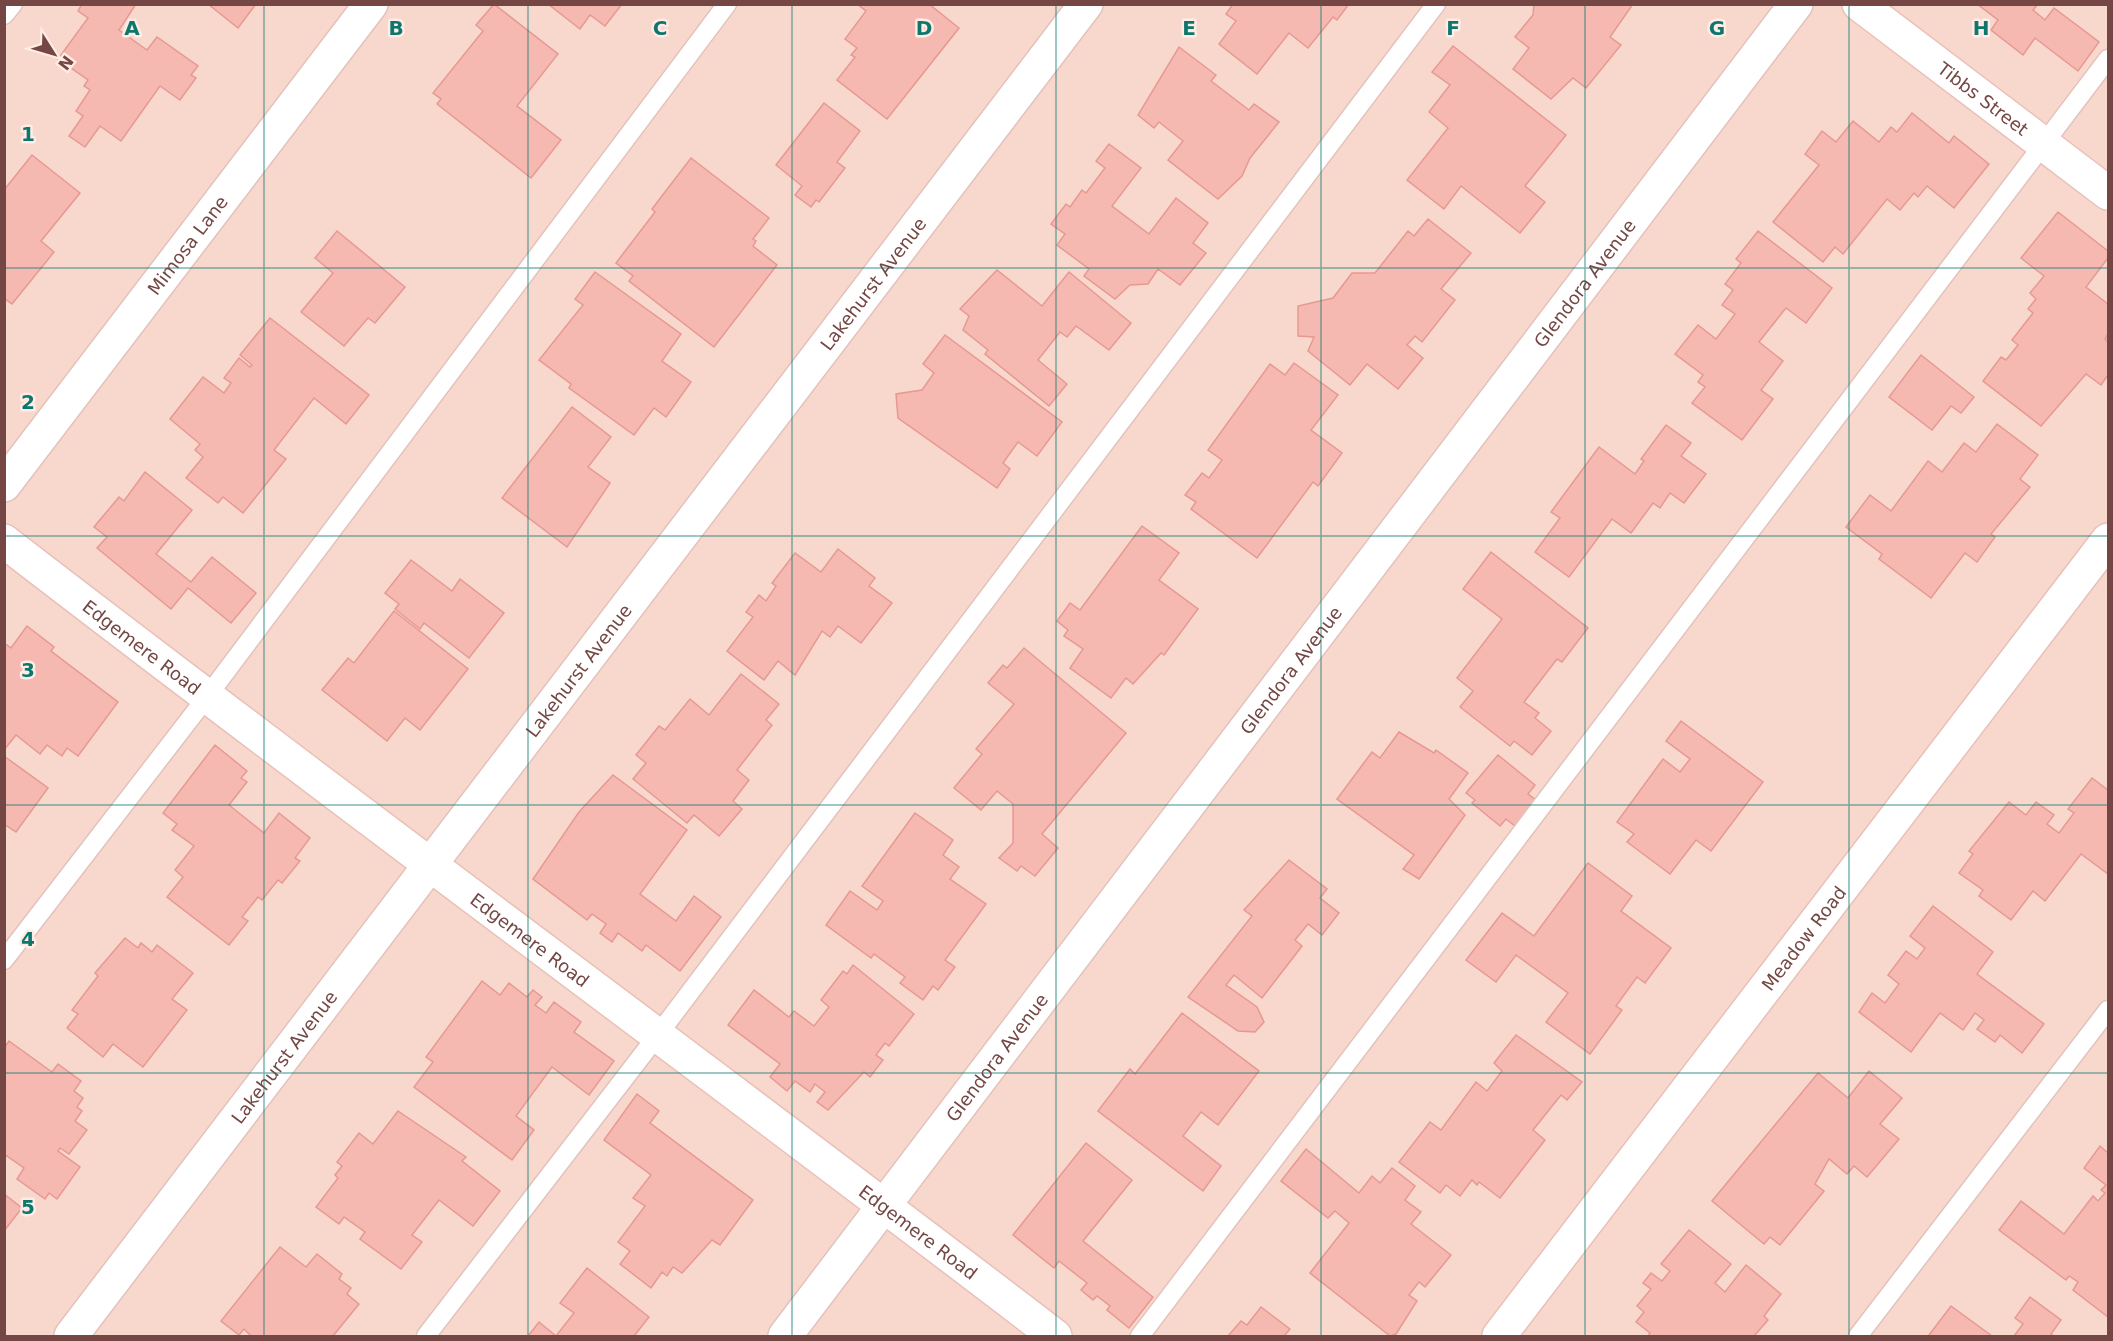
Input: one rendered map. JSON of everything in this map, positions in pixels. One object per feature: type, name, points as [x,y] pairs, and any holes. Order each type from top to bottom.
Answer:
[{"type":"street","name":"Mimosa Lane","points":[[4,485],[371,4]]},
{"type":"street","name":"Lakehurst Avenue","points":[[71,1336],[1086,4]]},
{"type":"street","name":"Glendora Avenue","points":[[785,1336],[1796,4]]},
{"type":"street","name":"Tibbs Street","points":[[1859,4],[2109,193]]},
{"type":"street","name":"Meadow Road","points":[[1499,1336],[2109,540]]},
{"type":"street","name":"Edgemere Road","points":[[4,542],[206,698],[1055,1336]]},
{"type":"lane","points":[[4,15],[13,4]]},
{"type":"lane","points":[[4,960],[206,698],[727,4]]},
{"type":"lane","points":[[426,1336],[657,1036],[1436,4]]},
{"type":"lane","points":[[1140,1336],[2109,59]]},
{"type":"lane","points":[[1858,1336],[2109,1010]]},
{"type":"shaded area","points":[[5,5],[2108,5],[2108,1336],[5,1336]]},
{"type":"building","points":[[82,4],[136,4],[119,30],[147,50],[157,37],[198,66],[191,75],[196,78],[180,100],[160,86],[121,141],[100,126],[85,147],[69,136],[83,116],[76,111],[90,90],[84,86],[88,80],[58,59],[88,18],[78,11]]},
{"type":"building","points":[[208,4],[256,4],[238,28]]},
{"type":"building","points":[[494,4],[558,54],[517,106],[561,140],[531,178],[437,104],[441,99],[433,93],[483,31],[476,25]]},
{"type":"building","points":[[548,4],[622,4],[605,26],[590,15],[580,29]]},
{"type":"building","points":[[857,4],[929,4],[959,28],[887,119],[837,80],[855,57],[851,55],[857,48],[845,39],[866,11]]},
{"type":"building","points":[[1233,4],[1349,4],[1337,20],[1333,17],[1308,48],[1289,33],[1257,74],[1219,44],[1236,21],[1226,14]]},
{"type":"building","points":[[1534,4],[1633,4],[1610,37],[1621,45],[1586,88],[1573,78],[1551,99],[1513,69],[1529,48],[1515,37],[1533,15]]},
{"type":"building","points":[[1977,4],[2038,4],[2033,10],[2045,20],[2054,8],[2099,42],[2078,71],[2035,38],[2023,55],[1991,30],[1998,20]]},
{"type":"building","points":[[1453,46],[1566,135],[1525,186],[1545,202],[1520,233],[1461,186],[1444,209],[1407,180],[1448,128],[1429,112],[1450,85],[1432,72]]},
{"type":"building","points":[[1179,47],[1216,75],[1211,81],[1249,110],[1254,104],[1279,122],[1250,158],[1242,176],[1218,199],[1168,160],[1183,141],[1159,122],[1154,128],[1138,115]]},
{"type":"building","points":[[824,103],[860,131],[837,162],[845,168],[819,202],[816,200],[811,207],[795,195],[802,186],[776,165]]},
{"type":"building","points":[[1912,113],[1949,143],[1954,136],[1989,164],[1954,208],[1927,186],[1918,197],[1914,193],[1900,210],[1887,199],[1843,254],[1835,247],[1823,262],[1773,222],[1819,165],[1805,154],[1822,131],[1836,142],[1853,121],[1879,142],[1891,127],[1897,132]]},
{"type":"building","points":[[1109,144],[1141,168],[1112,206],[1149,234],[1176,198],[1208,223],[1193,243],[1206,253],[1180,285],[1158,269],[1148,284],[1130,285],[1115,299],[1084,276],[1089,269],[1057,245],[1065,234],[1051,224],[1066,204],[1070,207],[1082,190],[1086,193],[1105,168],[1096,161]]},
{"type":"building","points":[[32,155],[80,193],[41,241],[54,252],[12,304],[4,298],[4,190]]},
{"type":"building","points":[[691,158],[769,218],[753,239],[756,241],[753,246],[777,265],[714,347],[629,281],[633,276],[616,263],[655,212],[652,209]]},
{"type":"building","points":[[2058,212],[2108,251],[2108,258],[2086,287],[2108,304],[2108,334],[2105,339],[2108,342],[2108,375],[2101,385],[2086,374],[2041,426],[1983,381],[2001,357],[2006,360],[2018,345],[2012,340],[2033,313],[2028,309],[2036,299],[2030,293],[2044,276],[2021,258]]},
{"type":"building","points":[[1428,219],[1471,253],[1441,289],[1455,300],[1422,342],[1415,336],[1407,345],[1423,358],[1398,389],[1367,364],[1350,385],[1308,351],[1314,337],[1298,336],[1298,306],[1333,298],[1352,273],[1375,273],[1408,231],[1414,236]]},
{"type":"building","points":[[337,231],[405,287],[375,323],[368,318],[344,346],[301,312],[333,273],[315,258]]},
{"type":"building","points":[[1758,231],[1832,288],[1806,323],[1786,308],[1759,342],[1783,361],[1761,390],[1773,399],[1742,440],[1692,403],[1705,387],[1698,382],[1703,375],[1675,354],[1698,325],[1716,339],[1735,314],[1722,305],[1733,290],[1725,284],[1741,263],[1736,259]]},
{"type":"building","points":[[997,270],[1042,306],[1069,272],[1131,323],[1109,350],[1076,326],[1067,337],[1060,332],[1038,360],[1067,384],[1049,406],[985,354],[988,350],[963,330],[969,316],[960,309]]},
{"type":"building","points":[[595,272],[681,334],[662,361],[691,382],[666,417],[654,408],[634,435],[569,388],[571,384],[539,360],[583,305],[575,299]]},
{"type":"building","points":[[270,318],[369,395],[346,424],[314,398],[274,450],[286,459],[243,513],[223,497],[218,503],[186,478],[203,457],[195,450],[200,444],[170,419],[203,377],[224,393],[231,383],[224,378],[239,358],[250,367],[252,365],[240,355]]},
{"type":"building","points":[[945,335],[1062,422],[1037,456],[1018,442],[1003,463],[1010,469],[997,488],[898,418],[896,394],[922,390],[934,373],[923,364]]},
{"type":"building","points":[[1921,355],[1974,397],[1961,413],[1951,406],[1932,430],[1889,397]]},
{"type":"building","points":[[1294,363],[1338,395],[1311,430],[1342,453],[1318,486],[1313,482],[1257,558],[1191,509],[1196,502],[1185,495],[1202,473],[1209,478],[1222,460],[1208,450],[1270,364],[1285,375]]},
{"type":"building","points":[[572,407],[611,437],[588,467],[610,483],[567,547],[502,498]]},
{"type":"building","points":[[1997,424],[2038,455],[2020,479],[2030,487],[1991,534],[1995,537],[1977,562],[1965,553],[1931,598],[1879,559],[1882,554],[1846,527],[1870,495],[1891,511],[1928,461],[1942,472],[1964,443],[1976,452]]},
{"type":"building","points":[[1666,425],[1691,443],[1681,456],[1706,474],[1684,503],[1670,493],[1660,508],[1653,503],[1631,533],[1612,519],[1569,577],[1535,552],[1560,518],[1551,512],[1599,447],[1635,474],[1644,461],[1641,459]]},
{"type":"building","points":[[145,472],[192,510],[156,554],[191,582],[212,557],[256,593],[231,623],[188,588],[171,609],[97,548],[107,537],[94,527],[119,497],[124,501]]},
{"type":"building","points":[[1142,526],[1179,553],[1159,580],[1198,609],[1164,655],[1161,653],[1133,684],[1126,678],[1111,698],[1070,668],[1083,649],[1064,636],[1068,630],[1057,621],[1070,603],[1080,610]]},
{"type":"building","points":[[838,549],[875,578],[869,586],[892,603],[861,643],[838,626],[830,637],[822,631],[795,675],[778,661],[764,680],[727,651],[753,617],[746,612],[759,595],[766,601],[776,586],[772,583],[795,553],[821,572]]},
{"type":"building","points":[[1491,552],[1588,628],[1562,662],[1557,659],[1524,702],[1539,713],[1535,718],[1551,731],[1532,755],[1514,741],[1510,746],[1460,707],[1473,691],[1457,678],[1502,619],[1463,589]]},
{"type":"building","points":[[411,560],[452,591],[460,579],[504,613],[469,658],[424,623],[420,629],[395,609],[399,604],[385,593]]},
{"type":"building","points":[[394,611],[468,669],[420,730],[405,718],[387,741],[322,690],[348,658],[354,663]]},
{"type":"building","points":[[27,626],[54,647],[51,651],[118,702],[78,756],[67,748],[62,756],[47,745],[40,754],[16,735],[4,750],[4,643],[11,648]]},
{"type":"building","points":[[1024,648],[1126,733],[1042,834],[1058,848],[1035,876],[1021,866],[1017,871],[999,858],[1013,843],[1013,804],[997,791],[981,810],[954,788],[982,754],[976,749],[1014,704],[988,683],[1003,665],[1007,668]]},
{"type":"building","points":[[741,674],[779,704],[766,720],[772,725],[737,770],[749,780],[733,801],[742,809],[719,836],[694,815],[687,823],[633,779],[646,763],[636,755],[659,726],[665,730],[690,699],[709,715]]},
{"type":"building","points":[[1681,721],[1763,782],[1711,851],[1696,840],[1670,874],[1627,842],[1634,834],[1617,822],[1663,759],[1680,772],[1690,759],[1666,741]]},
{"type":"building","points":[[1399,732],[1434,753],[1436,750],[1468,773],[1449,799],[1465,815],[1419,879],[1403,869],[1414,855],[1337,799],[1372,752],[1380,758]]},
{"type":"building","points":[[215,745],[247,771],[241,778],[247,782],[229,805],[264,833],[279,813],[310,838],[295,858],[300,861],[282,883],[278,880],[262,900],[258,897],[242,917],[248,921],[229,945],[167,897],[183,877],[175,870],[194,846],[172,830],[177,824],[163,813]]},
{"type":"building","points":[[1498,755],[1535,785],[1528,794],[1536,800],[1515,826],[1506,819],[1500,826],[1472,803],[1475,800],[1466,793]]},
{"type":"building","points":[[4,756],[48,788],[16,832],[4,824]]},
{"type":"building","points":[[613,775],[687,830],[640,894],[676,921],[694,896],[721,917],[680,971],[646,945],[642,951],[618,933],[612,942],[600,933],[606,924],[592,914],[587,920],[533,879],[579,812]]},
{"type":"building","points":[[2092,778],[2108,790],[2108,874],[2081,854],[2045,901],[2033,891],[2011,920],[1979,896],[1983,890],[1959,873],[1973,854],[1969,851],[2009,802],[2026,815],[2036,802],[2054,815],[2047,824],[2059,833],[2074,813],[2068,809]]},
{"type":"building","points":[[915,813],[953,840],[943,855],[959,867],[950,879],[986,904],[945,960],[955,967],[938,990],[933,986],[923,1000],[900,983],[905,977],[874,954],[871,958],[826,925],[850,891],[877,910],[883,901],[862,886]]},
{"type":"building","points":[[1289,860],[1327,889],[1320,898],[1339,913],[1322,935],[1308,924],[1295,940],[1302,946],[1262,998],[1234,975],[1226,985],[1257,1007],[1264,1022],[1255,1032],[1238,1031],[1188,997],[1252,916],[1244,910]]},
{"type":"building","points":[[1588,863],[1632,896],[1621,911],[1671,948],[1645,983],[1637,977],[1616,1006],[1622,1010],[1590,1054],[1546,1022],[1568,993],[1516,955],[1496,982],[1466,960],[1502,913],[1534,936]]},
{"type":"building","points":[[1933,906],[1993,952],[1977,974],[2044,1024],[2022,1053],[2000,1035],[1995,1042],[1977,1029],[1984,1020],[1975,1013],[1963,1030],[1940,1013],[1911,1052],[1859,1012],[1872,993],[1885,1003],[1899,984],[1888,975],[1906,951],[1917,959],[1925,948],[1910,936]]},
{"type":"building","points":[[125,938],[138,948],[141,943],[152,952],[157,945],[193,973],[172,999],[187,1010],[143,1067],[113,1044],[103,1057],[67,1028],[78,1014],[72,1010],[98,976],[95,973]]},
{"type":"building","points":[[853,965],[914,1014],[889,1046],[885,1043],[876,1055],[883,1060],[870,1077],[864,1072],[828,1110],[817,1102],[825,1092],[815,1084],[810,1092],[795,1081],[787,1091],[770,1077],[780,1064],[728,1025],[754,990],[789,1017],[794,1011],[814,1026],[829,1007],[821,1000],[843,971],[847,974]]},
{"type":"building","points":[[482,981],[500,995],[509,983],[527,997],[533,990],[542,997],[535,1005],[546,1013],[554,1002],[581,1022],[574,1032],[614,1061],[589,1095],[552,1067],[516,1116],[534,1130],[512,1160],[414,1087],[433,1062],[426,1057]]},
{"type":"building","points":[[1182,1013],[1259,1071],[1218,1125],[1201,1112],[1183,1136],[1221,1166],[1203,1191],[1098,1111],[1130,1069],[1135,1074]]},
{"type":"building","points":[[1516,1035],[1582,1082],[1567,1100],[1561,1095],[1533,1130],[1545,1140],[1500,1198],[1479,1182],[1477,1185],[1472,1180],[1460,1196],[1446,1185],[1440,1193],[1399,1162],[1430,1122],[1441,1130],[1476,1082],[1487,1091],[1502,1071],[1494,1063]]},
{"type":"building","points":[[9,1041],[52,1072],[58,1064],[81,1081],[74,1091],[83,1098],[77,1107],[82,1111],[75,1121],[87,1130],[69,1154],[60,1148],[58,1151],[80,1167],[57,1199],[49,1193],[45,1199],[17,1179],[24,1168],[4,1154],[4,1048]]},
{"type":"building","points":[[1869,1071],[1902,1098],[1880,1124],[1899,1139],[1867,1177],[1854,1166],[1847,1174],[1829,1159],[1815,1184],[1824,1191],[1780,1245],[1770,1237],[1764,1244],[1712,1201],[1818,1073],[1848,1098]]},
{"type":"building","points":[[637,1094],[659,1111],[650,1123],[753,1200],[720,1245],[712,1240],[682,1273],[673,1267],[667,1276],[662,1272],[651,1288],[620,1264],[630,1251],[618,1242],[645,1206],[633,1198],[651,1175],[604,1140]]},
{"type":"building","points":[[398,1111],[466,1157],[462,1161],[500,1191],[473,1226],[439,1200],[412,1235],[422,1242],[401,1269],[360,1239],[365,1232],[344,1217],[339,1224],[316,1207],[338,1178],[335,1175],[342,1166],[337,1162],[359,1133],[373,1144]]},
{"type":"building","points":[[1086,1143],[1132,1180],[1083,1241],[1153,1297],[1129,1328],[1107,1310],[1110,1306],[1097,1296],[1093,1300],[1081,1290],[1087,1283],[1059,1261],[1054,1268],[1013,1235]]},
{"type":"building","points":[[2100,1146],[2108,1153],[2108,1317],[2073,1290],[2078,1282],[2069,1276],[2066,1280],[1999,1230],[2021,1201],[2064,1234],[2093,1196],[2098,1201],[2105,1193],[2101,1190],[2106,1185],[2084,1168]]},
{"type":"building","points":[[1306,1149],[1359,1193],[1372,1176],[1380,1183],[1392,1168],[1415,1186],[1405,1200],[1421,1212],[1411,1224],[1451,1255],[1425,1287],[1419,1282],[1409,1295],[1417,1301],[1396,1334],[1390,1336],[1310,1273],[1349,1223],[1335,1211],[1328,1218],[1281,1181]]},
{"type":"building","points":[[4,1194],[22,1208],[4,1231]]},
{"type":"building","points":[[1689,1230],[1731,1264],[1715,1283],[1725,1292],[1746,1265],[1781,1294],[1764,1316],[1768,1320],[1754,1336],[1648,1336],[1650,1333],[1636,1322],[1644,1312],[1637,1306],[1651,1289],[1643,1283],[1651,1273],[1662,1281],[1670,1271],[1661,1264]]},
{"type":"building","points":[[280,1247],[306,1267],[317,1254],[342,1274],[339,1279],[351,1288],[347,1294],[359,1304],[333,1336],[251,1336],[244,1329],[239,1335],[221,1321]]},
{"type":"building","points":[[587,1268],[649,1317],[634,1336],[556,1336],[574,1313],[560,1303]]},
{"type":"building","points":[[2030,1297],[2061,1320],[2051,1334],[2054,1336],[2014,1336],[2023,1324],[2015,1318]]},
{"type":"building","points":[[1951,1306],[1992,1336],[1929,1335]]},
{"type":"building","points":[[1261,1307],[1290,1329],[1284,1336],[1228,1336],[1241,1321],[1247,1325]]},
{"type":"building","points":[[539,1322],[556,1336],[528,1336]]}]
